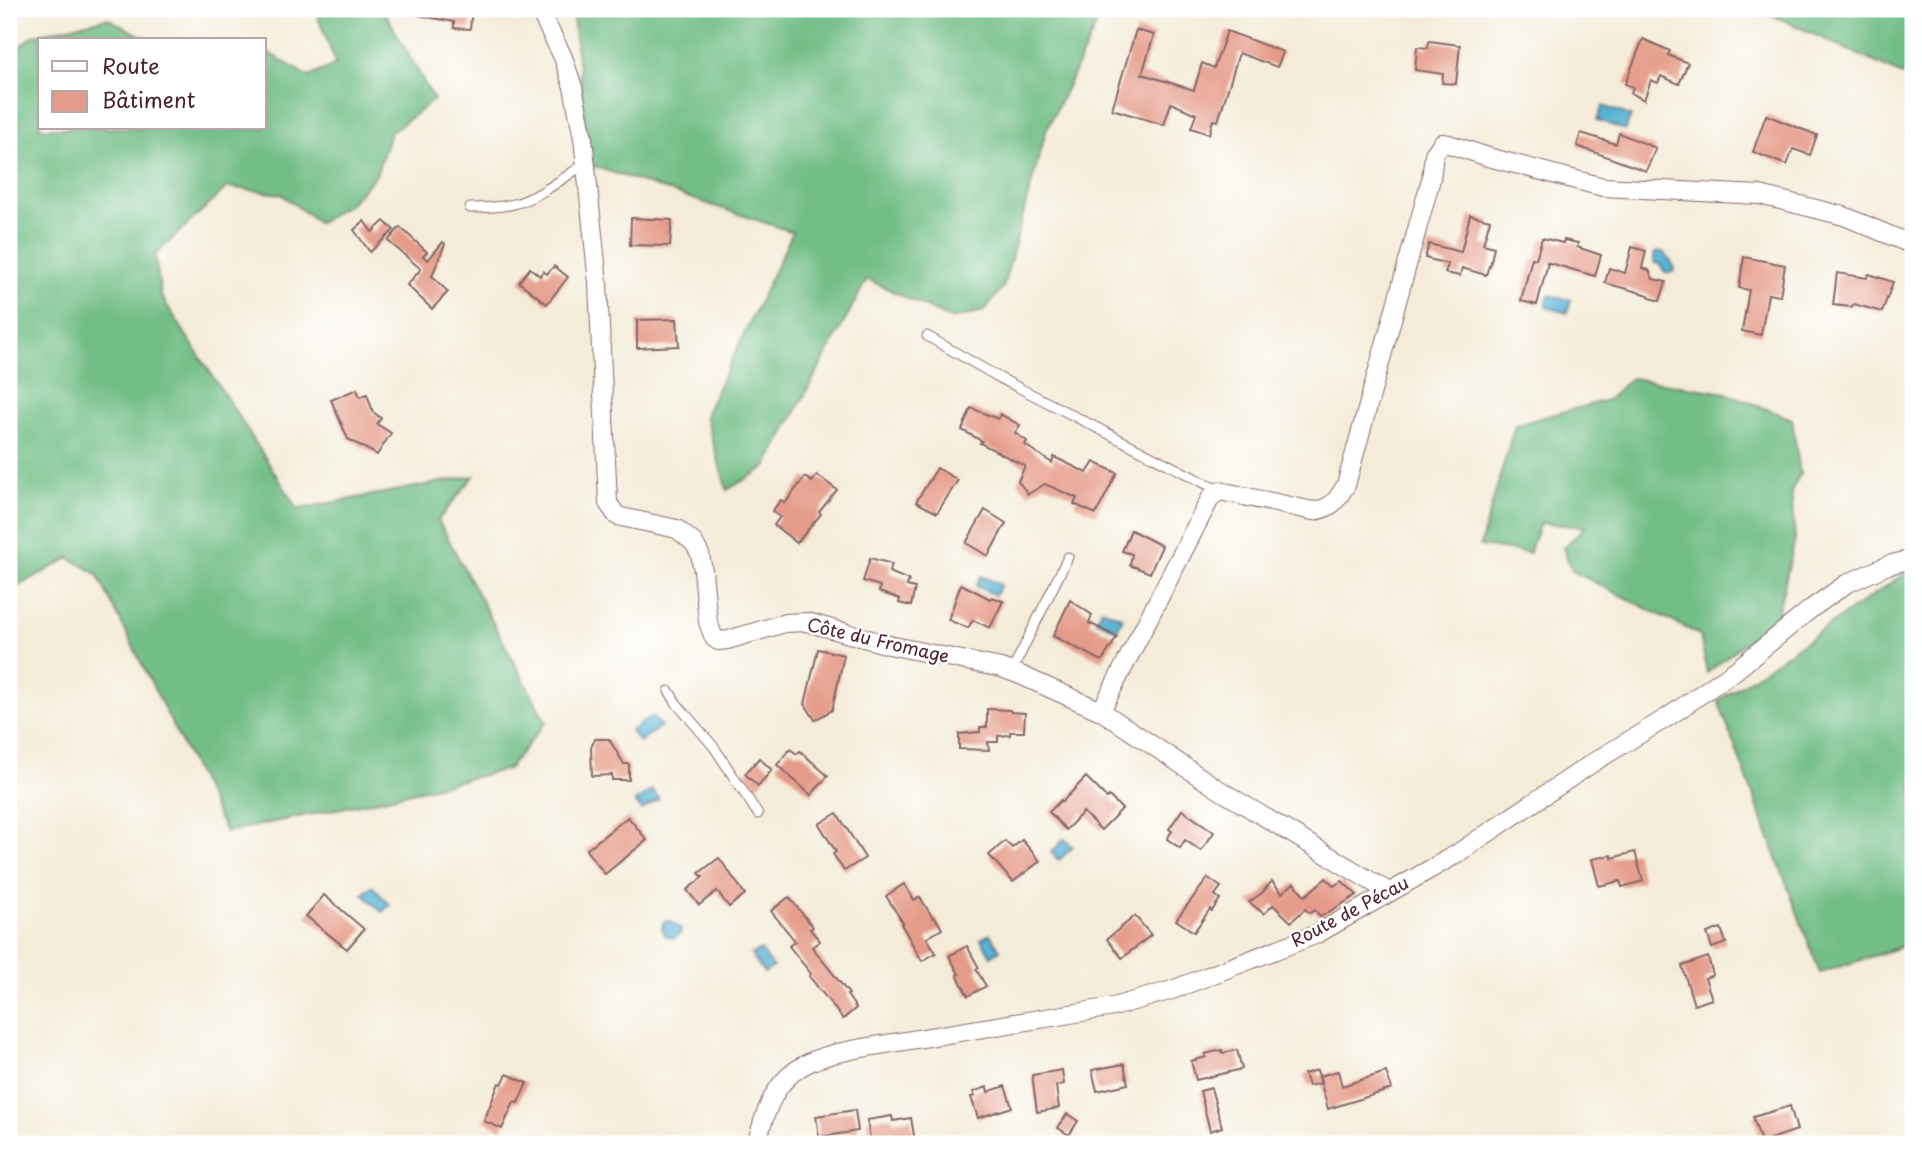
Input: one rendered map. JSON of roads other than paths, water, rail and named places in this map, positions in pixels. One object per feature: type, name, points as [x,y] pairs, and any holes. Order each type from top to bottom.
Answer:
[{"type":"street","name":"Côte du Fromage","points":[[539,9],[563,57],[573,88],[583,138],[598,284],[608,503],[617,516],[677,529],[694,543],[704,571],[708,622],[714,638],[728,640],[785,622],[807,622],[889,645],[1012,671],[1101,711],[1218,789],[1389,892]]},
{"type":"street","points":[[1101,711],[1211,497],[1220,491],[1313,511],[1325,509],[1334,503],[1346,485],[1430,179],[1434,154],[1442,143],[1603,187],[1760,195],[1843,216],[1913,245]]},
{"type":"street","name":"Route de Pécau","points":[[756,1144],[773,1097],[791,1073],[808,1062],[868,1047],[1113,1007],[1172,990],[1317,934],[1455,855],[1597,760],[1668,717],[1736,670],[1846,584],[1888,565],[1913,559]]},
{"type":"lane","points":[[470,208],[515,203],[545,190],[586,163]]},
{"type":"lane","points":[[928,336],[1000,378],[1220,491]]},
{"type":"lane","points":[[1012,671],[1068,557]]},
{"type":"lane","points":[[669,691],[714,747],[758,814]]},
{"type":"water","points":[[1603,106],[1631,116],[1625,130],[1597,120]]},
{"type":"water","points":[[1663,252],[1669,258],[1674,271],[1665,272],[1660,264],[1654,263],[1654,254]]},
{"type":"water","points":[[1549,295],[1571,300],[1567,313],[1546,307]]},
{"type":"water","points":[[981,576],[1001,585],[995,595],[976,586]]},
{"type":"water","points":[[1102,609],[1123,618],[1117,630],[1096,620]]},
{"type":"water","points":[[652,716],[661,726],[639,742],[631,731]]},
{"type":"water","points":[[652,790],[659,799],[642,810],[635,802]]},
{"type":"water","points":[[1064,839],[1073,847],[1059,860],[1051,853]]},
{"type":"water","points":[[372,886],[390,905],[382,912],[363,894]]},
{"type":"water","points":[[667,921],[681,929],[680,934],[674,938],[665,935],[662,929],[663,923]]},
{"type":"water","points":[[990,934],[1000,950],[991,956],[981,939]]},
{"type":"water","points":[[761,950],[773,967],[764,973],[751,954]]}]
